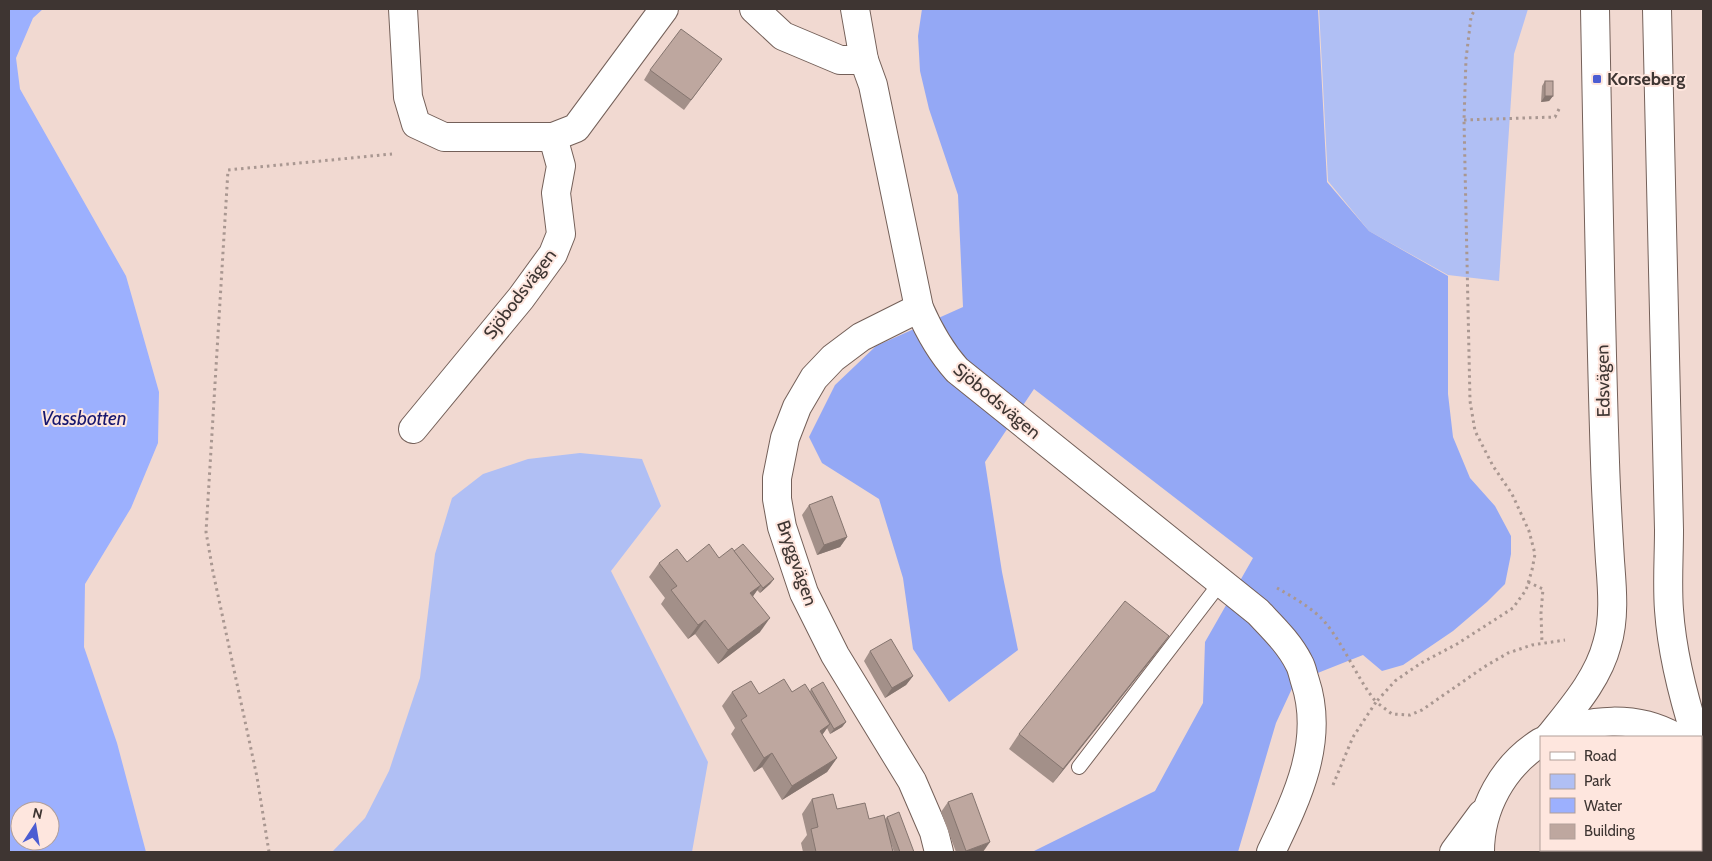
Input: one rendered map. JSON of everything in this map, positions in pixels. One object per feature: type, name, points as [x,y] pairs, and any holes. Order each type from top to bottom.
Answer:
[{"type":"street","points":[[403,9],[408,97],[416,124],[444,137],[553,138],[576,128],[664,9]]},
{"type":"street","points":[[754,9],[783,36],[840,60],[864,60]]},
{"type":"street","name":"Sjöbodsvägen","points":[[855,9],[864,60],[873,85],[919,308],[930,333],[943,354],[957,370],[1258,612],[1284,639],[1300,664],[1309,692],[1313,723],[1311,749],[1294,804],[1271,852]]},
{"type":"street","name":"Edsvägen","points":[[1548,736],[1584,691],[1599,665],[1608,643],[1611,622],[1612,588],[1605,482],[1595,9]]},
{"type":"street","points":[[1657,9],[1669,610],[1674,649],[1694,714],[1696,736]]},
{"type":"street","name":"Sjöbodsvägen","points":[[412,429],[521,298],[553,254],[561,234],[556,193],[561,166],[553,138]]},
{"type":"street","name":"Bryggvägen","points":[[919,308],[862,337],[833,358],[814,378],[797,407],[785,438],[777,478],[777,498],[782,527],[804,593],[835,655],[912,781],[934,832],[939,852]]},
{"type":"street","points":[[1552,736],[1569,728],[1609,721],[1650,727],[1672,736]]},
{"type":"street","points":[[1480,852],[1483,824],[1497,788],[1520,758],[1540,743]]},
{"type":"street","points":[[1454,852],[1489,805]]},
{"type":"lane","points":[[1078,768],[1230,589]]},
{"type":"path","points":[[1330,791],[1353,737],[1376,702],[1395,681],[1421,663],[1457,644],[1513,608],[1526,590],[1535,554],[1529,531],[1512,494],[1493,466],[1475,431],[1470,401],[1464,120],[1466,60],[1471,17],[1475,9]]},
{"type":"path","points":[[1464,120],[1555,117],[1560,107]]},
{"type":"path","points":[[269,852],[257,777],[206,532],[228,170],[392,154]]},
{"type":"path","points":[[1528,582],[1543,588],[1541,612],[1542,643]]},
{"type":"path","points":[[1230,589],[1266,584],[1278,588],[1297,599],[1323,621],[1341,646],[1365,689],[1376,702],[1392,714],[1410,715],[1422,710],[1484,667],[1508,653],[1542,643],[1565,640]]},
{"type":"green space","points":[[1319,9],[1528,9],[1514,54],[1499,281],[1448,275],[1369,231],[1328,181]]},
{"type":"green space","points":[[580,453],[642,459],[661,506],[611,571],[708,762],[692,852],[332,852],[365,818],[389,771],[420,678],[435,554],[452,498],[483,474],[528,459]]},
{"type":"shaded area","points":[[922,9],[1318,9],[1327,182],[1369,231],[1448,276],[1448,394],[1453,437],[1470,478],[1495,506],[1511,536],[1511,554],[1505,584],[1453,631],[1403,665],[1382,671],[1363,655],[1295,682],[1276,723],[1238,852],[1032,852],[1155,791],[1203,703],[1205,642],[1253,558],[1034,389],[985,462],[1002,572],[1018,650],[949,702],[913,649],[903,578],[879,499],[822,463],[809,437],[835,385],[876,346],[963,307],[958,195],[929,109],[920,71],[918,36]]},
{"type":"water","name":"Vassbotten","points":[[9,9],[43,9],[33,18],[16,58],[20,89],[126,276],[159,392],[158,443],[131,508],[85,584],[84,647],[117,743],[146,852],[9,852]]},
{"type":"building","points":[[681,29],[722,59],[691,100],[650,70]]},
{"type":"building","points":[[1545,81],[1553,81],[1553,96],[1545,96]]},
{"type":"building","points":[[832,496],[847,537],[824,545],[809,505]]},
{"type":"building","points":[[709,544],[719,558],[732,548],[761,585],[750,593],[770,618],[728,650],[705,620],[698,625],[671,590],[677,586],[659,563],[677,549],[687,562]]},
{"type":"building","points":[[743,544],[774,579],[763,588],[734,551]]},
{"type":"building","points":[[1125,601],[1169,636],[1063,769],[1019,734]]},
{"type":"building","points":[[891,639],[913,676],[892,688],[870,651]]},
{"type":"building","points":[[784,679],[792,692],[805,684],[830,724],[820,731],[837,758],[792,786],[772,753],[764,758],[741,720],[747,716],[732,692],[751,681],[759,694]]},
{"type":"building","points":[[823,682],[846,722],[834,729],[811,689]]},
{"type":"building","points":[[972,793],[990,842],[966,851],[948,802]]},
{"type":"building","points":[[833,794],[837,809],[865,803],[869,819],[884,815],[893,852],[816,852],[811,829],[818,827],[812,799]]},
{"type":"building","points":[[899,812],[914,852],[900,852],[887,817]]},
{"type":"place","name":"Korseberg","points":[[1597,79]]}]
